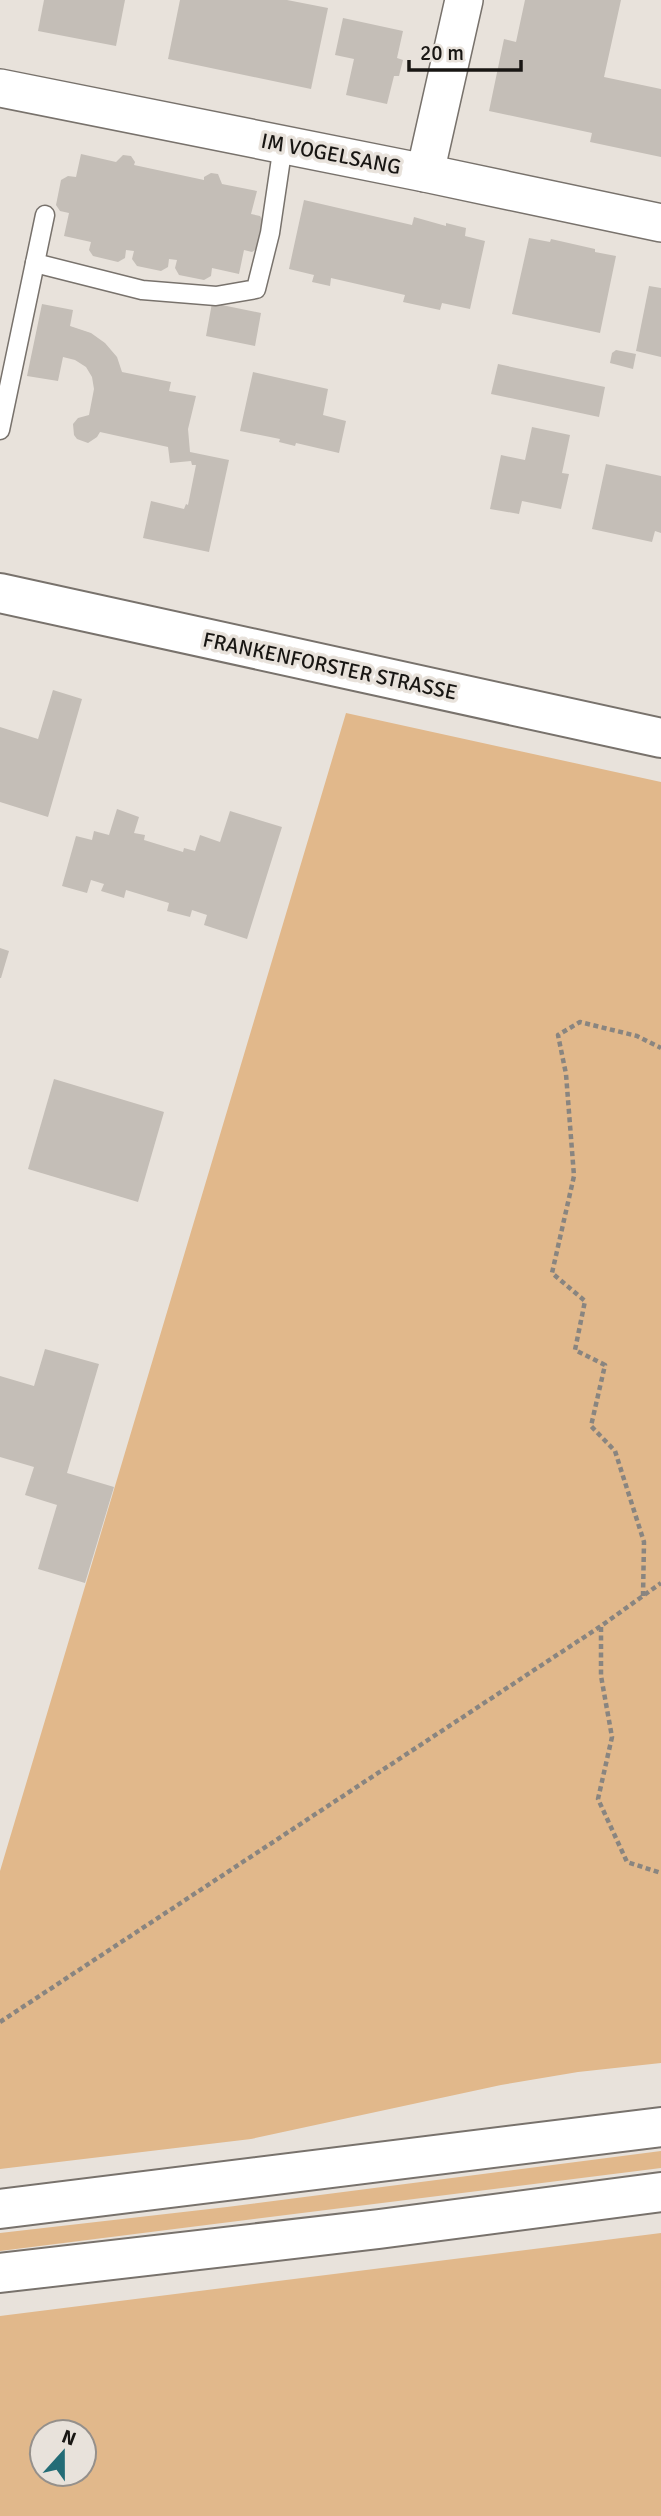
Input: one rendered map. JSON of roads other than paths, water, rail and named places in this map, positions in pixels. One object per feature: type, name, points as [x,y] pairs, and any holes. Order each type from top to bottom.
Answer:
[{"type":"main road","name":"FRANKENFORSTER STRASSE","points":[[0,593],[661,738]]},
{"type":"main road","points":[[0,2208],[661,2127]]},
{"type":"main road","points":[[0,2273],[379,2229],[661,2192]]},
{"type":"street","points":[[425,173],[464,0]]},
{"type":"street","name":"IM VOGELSANG","points":[[0,88],[661,223]]},
{"type":"lane","points":[[35,263],[142,290],[216,296],[256,289],[270,233],[283,145]]},
{"type":"lane","points":[[0,430],[46,215]]}]
